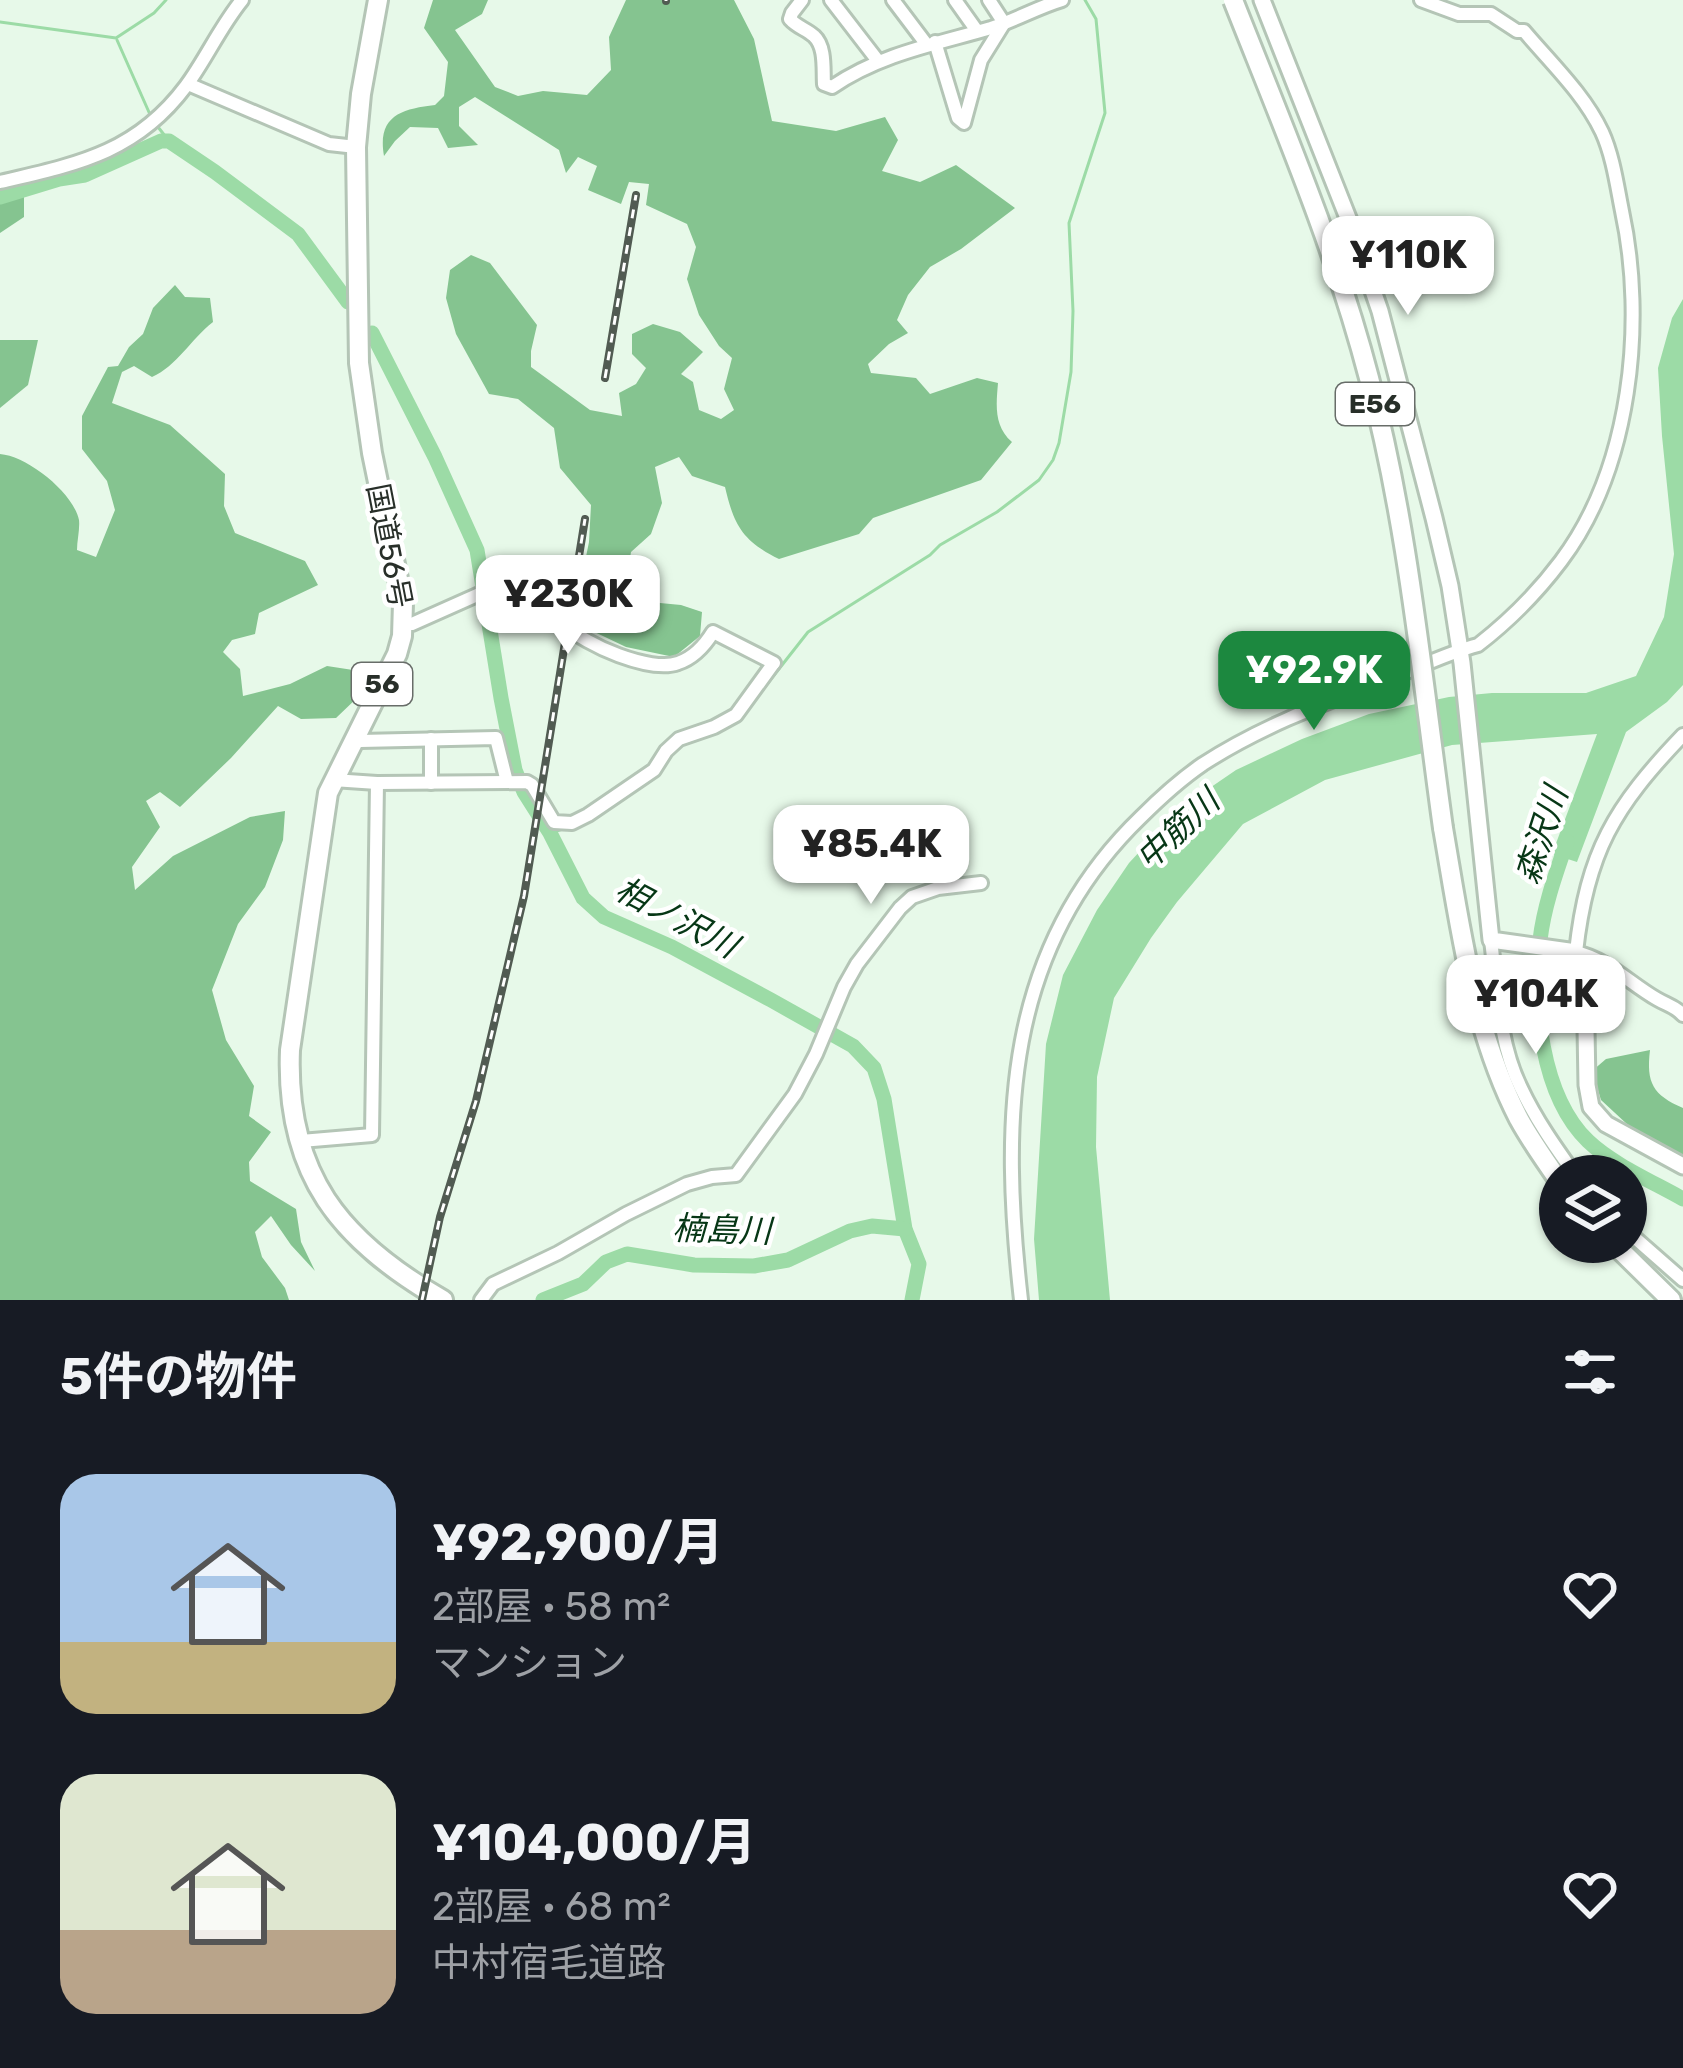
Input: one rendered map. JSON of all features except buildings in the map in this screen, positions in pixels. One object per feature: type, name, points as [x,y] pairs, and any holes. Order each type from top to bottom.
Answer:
[{"type":"highway","name":"国道56号","points":[[378,0],[356,147],[358,329],[362,396],[404,624],[397,655],[333,780],[324,811],[289,1076],[301,1142],[326,1200],[357,1240],[407,1280],[443,1300]]},
{"type":"highway","name":"E56","points":[[1233,0],[1330,250],[1370,380],[1403,545],[1443,828],[1470,978],[1519,1118],[1543,1155]]},
{"type":"highway","points":[[1633,1263],[1671,1300]]},
{"type":"main road","points":[[1262,0],[1380,311],[1450,586],[1491,940],[1571,951],[1585,972],[1587,1085],[1592,1107],[1606,1124],[1683,1166]]},
{"type":"street","points":[[0,182],[99,156],[153,124],[188,84],[242,0]]},
{"type":"street","points":[[802,0],[790,20],[816,37],[824,84],[832,87],[878,61],[1062,0]]},
{"type":"street","points":[[831,0],[878,61]]},
{"type":"street","points":[[893,0],[931,44],[958,118],[964,123],[981,60],[1004,22]]},
{"type":"street","points":[[955,0],[976,31]]},
{"type":"street","points":[[989,0],[1004,22]]},
{"type":"street","points":[[1021,1300],[1013,1112],[1021,1042],[1052,938],[1075,896],[1125,832],[1201,766],[1300,712],[1461,656],[1478,645],[1530,599],[1564,558],[1589,514],[1623,421],[1634,307],[1631,252],[1603,133],[1578,94],[1524,31],[1491,14],[1459,14],[1421,0]]},
{"type":"street","points":[[188,84],[329,144],[356,147]]},
{"type":"street","points":[[333,780],[532,785],[554,822],[572,823],[654,770],[679,740],[736,715],[774,663],[713,632],[705,644],[674,665],[613,652],[575,634],[562,622],[559,593],[545,576],[513,579],[404,624]]},
{"type":"street","points":[[1683,735],[1637,784],[1611,822],[1584,895],[1571,951],[1607,963],[1683,1015]]},
{"type":"street","points":[[355,737],[359,741],[496,738],[515,782]]},
{"type":"street","points":[[431,739],[431,783]]},
{"type":"street","points":[[1662,757],[1668,758],[1683,746]]},
{"type":"street","points":[[301,1142],[372,1136],[377,783]]},
{"type":"street","points":[[482,1300],[494,1284],[626,1214],[687,1184],[736,1175],[795,1094],[844,987],[900,908],[912,897],[938,888],[981,883]]},
{"type":"street","points":[[1491,940],[1501,1020],[1518,1084],[1561,1155]]},
{"type":"street","points":[[1647,1248],[1683,1280]]},
{"type":"shaded area","points":[[433,0],[488,0],[482,14],[455,30],[495,87],[518,96],[543,91],[587,95],[611,70],[609,37],[626,0],[734,0],[754,39],[772,121],[836,131],[885,117],[898,140],[882,171],[920,182],[956,165],[1015,208],[930,267],[908,295],[897,320],[908,333],[868,364],[871,373],[916,378],[930,394],[977,378],[998,383],[999,422],[1012,442],[981,480],[873,518],[859,534],[779,559],[742,531],[725,487],[692,476],[679,457],[655,467],[662,503],[651,534],[631,552],[627,579],[639,601],[702,612],[700,636],[674,657],[626,647],[584,627],[578,596],[591,505],[560,468],[554,428],[518,399],[489,394],[456,334],[446,298],[450,270],[471,255],[490,263],[537,325],[531,367],[590,410],[622,416],[619,393],[636,384],[646,368],[632,354],[632,334],[653,324],[680,332],[703,352],[681,374],[693,382],[699,410],[721,419],[734,410],[724,389],[732,358],[699,315],[687,279],[696,247],[687,224],[646,205],[649,184],[629,182],[621,204],[588,190],[597,166],[578,157],[566,173],[559,150],[475,97],[459,107],[459,126],[478,145],[448,148],[438,128],[410,127],[384,156],[384,132],[394,117],[435,105],[444,96],[448,62],[424,28]]},
{"type":"shaded area","points":[[24,194],[24,217],[0,233],[0,200]]},
{"type":"shaded area","points":[[175,285],[185,297],[210,298],[213,322],[152,377],[134,366],[122,372],[112,403],[170,425],[225,474],[224,506],[235,533],[305,561],[318,585],[259,613],[255,634],[232,640],[223,652],[240,669],[243,696],[290,684],[327,666],[366,672],[359,696],[336,718],[301,719],[278,706],[180,807],[160,792],[146,801],[160,827],[132,867],[135,890],[173,856],[250,817],[285,811],[283,840],[265,887],[238,924],[212,990],[226,1040],[254,1086],[249,1116],[271,1132],[249,1162],[250,1181],[296,1209],[301,1242],[315,1271],[271,1216],[255,1232],[262,1257],[289,1300],[0,1300],[0,454],[23,461],[58,487],[79,520],[77,550],[96,557],[115,510],[107,481],[82,449],[82,416],[108,367],[118,366],[143,334],[153,308]]},
{"type":"shaded area","points":[[0,340],[38,340],[28,385],[0,408]]},
{"type":"shaded area","points":[[1650,1050],[1654,1086],[1683,1108],[1683,1157],[1628,1125],[1601,1100],[1592,1071],[1606,1059]]},
{"type":"water","name":"中筋川","points":[[1683,299],[1683,685],[1626,732],[1577,862],[1552,854],[1597,734],[1452,745],[1325,780],[1243,824],[1177,902],[1114,998],[1097,1077],[1096,1147],[1110,1300],[1039,1300],[1034,1239],[1046,1044],[1063,975],[1097,910],[1129,863],[1179,809],[1236,770],[1369,714],[1449,697],[1586,693],[1636,676],[1664,617],[1674,554],[1658,368],[1672,318]]},
{"type":"waterway","points":[[0,22],[116,38],[166,0]]},
{"type":"waterway","points":[[742,716],[808,632],[997,512],[1039,480],[1053,460],[1071,372],[1069,223],[1105,113],[1096,19],[1085,0]]},
{"type":"waterway","points":[[117,40],[152,119]]},
{"type":"waterway","points":[[158,127],[169,141]]},
{"type":"waterway","name":"相ノ沢川","points":[[0,197],[85,175],[169,141],[298,234],[348,302]]},
{"type":"waterway","name":"相ノ沢川","points":[[372,333],[477,550],[515,770],[583,898],[604,917],[672,947],[853,1046],[874,1068],[884,1099],[905,1229],[919,1264],[912,1300]]},
{"type":"waterway","points":[[550,833],[566,828]]},
{"type":"waterway","name":"森沢川","points":[[1567,841],[1544,915],[1538,965],[1539,1019],[1550,1074],[1572,1122],[1588,1141],[1683,1199]]},
{"type":"waterway","name":"楠島川","points":[[543,1300],[583,1284],[606,1262],[627,1254],[694,1265],[754,1266],[788,1260],[850,1231],[872,1226],[905,1229]]},
{"type":"railway","points":[[605,378],[636,195]]},
{"type":"railway","points":[[422,1300],[440,1217],[476,1101],[524,896],[585,519]]}]
